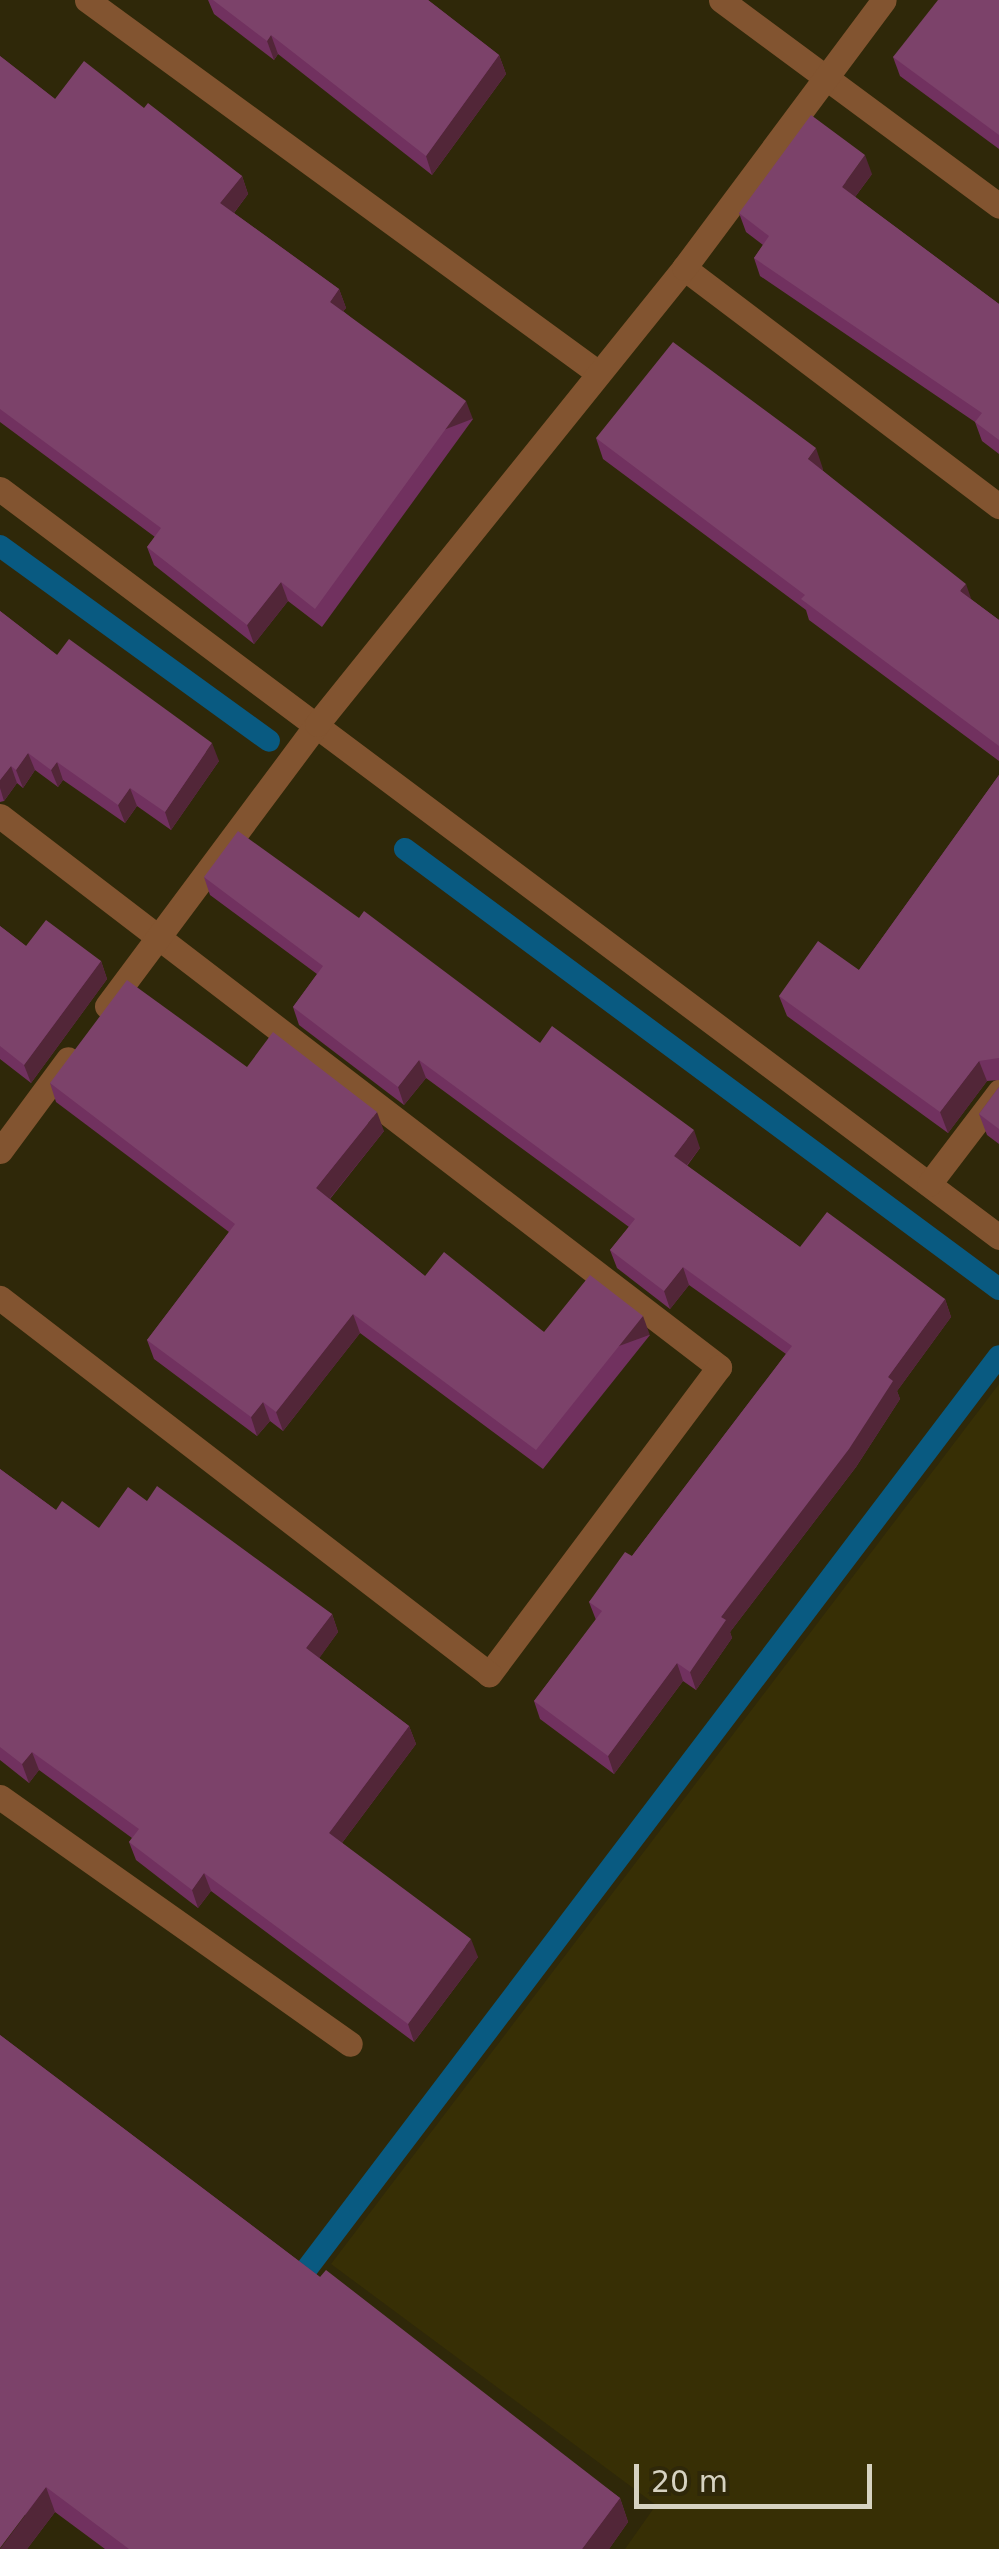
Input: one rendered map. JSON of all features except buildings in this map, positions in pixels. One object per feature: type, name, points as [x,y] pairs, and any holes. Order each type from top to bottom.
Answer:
[{"type":"street","points":[[86,0],[597,372]]},
{"type":"street","points":[[722,0],[999,206]]},
{"type":"street","points":[[0,1151],[316,724],[684,268],[884,0]]},
{"type":"street","points":[[684,268],[999,506]]},
{"type":"street","points":[[0,489],[999,1237]]},
{"type":"street","points":[[0,816],[160,934],[719,1367],[490,1674],[0,1298]]},
{"type":"street","points":[[929,1184],[999,1092]]},
{"type":"street","points":[[0,1797],[350,2044]]},
{"type":"shaded area","points":[[999,1384],[999,2549],[625,2549],[656,2505],[331,2264]]},
{"type":"waterway","points":[[0,546],[269,741]]},
{"type":"waterway","points":[[405,849],[999,1289]]},
{"type":"waterway","points":[[290,2291],[999,1356]]}]
